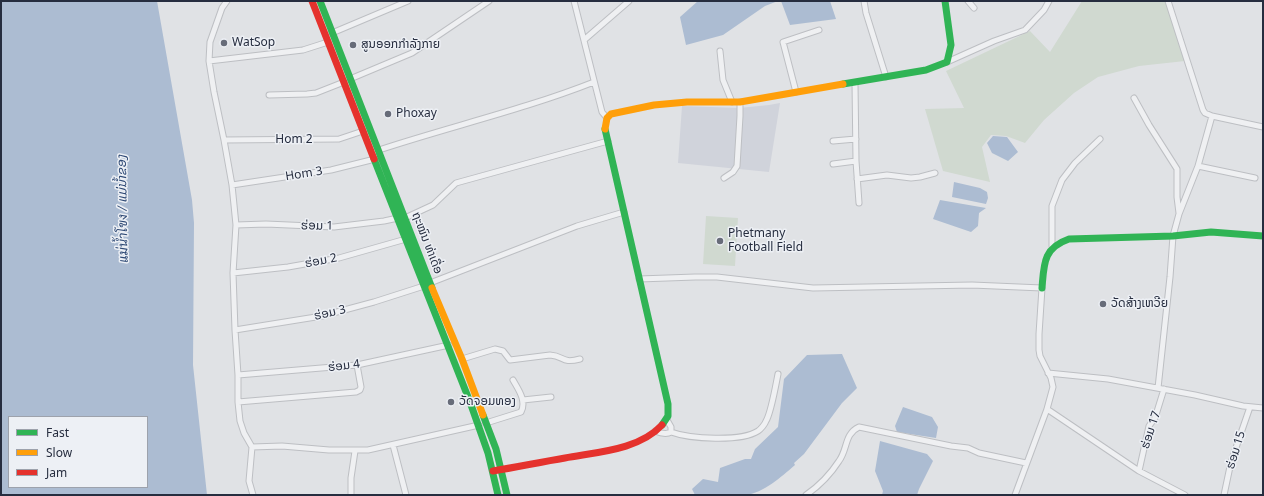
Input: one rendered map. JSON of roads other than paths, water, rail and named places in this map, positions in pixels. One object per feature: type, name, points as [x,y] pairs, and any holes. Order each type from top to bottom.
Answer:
[{"type":"street","points":[[227,1],[222,8],[210,42],[209,61],[218,118],[224,140],[232,185],[236,225],[233,273],[238,402],[240,421],[244,433],[252,447],[249,482],[253,495]]},
{"type":"street","name":"ຖະໝົນ ທ່າເດື່ອ","points":[[312,1],[328,42],[347,80],[427,284],[449,345],[482,424],[496,449],[507,495]]},
{"type":"street","name":"ຖະໝົນ ທ່າເດື່ອ","points":[[320,1],[363,131],[375,154]]},
{"type":"street","points":[[332,34],[408,1]]},
{"type":"street","points":[[269,95],[312,93],[412,53],[490,1]]},
{"type":"street","points":[[574,1],[602,112],[607,118]]},
{"type":"street","points":[[584,40],[629,1]]},
{"type":"street","points":[[864,1],[866,13],[886,77]]},
{"type":"street","points":[[945,1],[951,45],[947,62]]},
{"type":"street","points":[[968,1],[974,8]]},
{"type":"street","points":[[493,471],[611,450],[629,445],[655,431],[666,420],[669,411],[605,127],[607,118],[616,112],[654,105],[687,102],[740,102],[926,70],[994,41],[1025,30],[1044,10],[1049,1]]},
{"type":"street","points":[[1168,1],[1204,110],[1209,116],[1263,127]]},
{"type":"street","points":[[796,92],[782,42],[818,30]]},
{"type":"street","points":[[209,61],[303,50],[328,42]]},
{"type":"street","points":[[720,51],[723,80],[732,102]]},
{"type":"street","name":"Hom 3","points":[[232,185],[331,170],[375,154],[403,141],[558,96],[594,82]]},
{"type":"street","points":[[855,83],[856,161],[859,204]]},
{"type":"street","points":[[1134,98],[1177,169],[1177,197],[1179,214]]},
{"type":"street","points":[[724,178],[733,172],[737,166],[740,102]]},
{"type":"street","points":[[1179,214],[1198,166],[1212,116]]},
{"type":"street","name":"Hom 2","points":[[224,140],[339,139],[363,131]]},
{"type":"street","points":[[833,141],[856,139]]},
{"type":"street","points":[[1052,246],[1052,206],[1062,180],[1075,163],[1100,139]]},
{"type":"street","name":"ຮ່ອມ 1","points":[[236,225],[266,224],[334,227],[401,218],[433,205],[456,183],[608,141]]},
{"type":"street","points":[[833,164],[856,161]]},
{"type":"street","points":[[1198,166],[1255,178]]},
{"type":"street","points":[[857,179],[887,175],[910,178],[935,173]]},
{"type":"street","name":"ຮ່ອມ 3","points":[[235,330],[322,316],[374,302],[427,284],[577,226],[624,212]]},
{"type":"street","name":"ຮ່ອມ 17","points":[[1139,471],[1150,426],[1155,418],[1161,389],[1173,236],[1179,214]]},
{"type":"street","name":"ຖະໝົນ ທ່າເດື່ອ","points":[[401,218],[406,239],[462,359],[482,424],[498,495]]},
{"type":"street","points":[[1015,495],[1047,409],[1052,387],[1052,382],[1040,356],[1039,344],[1044,262],[1052,246],[1058,242],[1069,239],[1173,236],[1211,232],[1263,236]]},
{"type":"street","name":"ຮ່ອມ 2","points":[[233,273],[288,267],[339,258],[406,239]]},
{"type":"street","points":[[639,280],[717,277],[813,288],[972,285],[1042,288]]},
{"type":"street","name":"ຮ່ອມ 4","points":[[238,375],[357,365],[449,345]]},
{"type":"street","points":[[462,359],[495,349],[503,351],[510,360],[550,354],[565,361],[571,362],[580,359]]},
{"type":"street","points":[[238,402],[356,392],[360,390],[357,365]]},
{"type":"street","points":[[1048,373],[1108,379],[1250,407],[1263,408]]},
{"type":"street","points":[[655,431],[663,434],[668,434],[671,432],[679,435],[721,438],[746,436],[759,430],[767,421],[778,374]]},
{"type":"street","points":[[252,447],[282,446],[307,449],[355,451],[368,450],[482,424],[521,412],[523,408],[523,400],[513,380]]},
{"type":"street","points":[[523,400],[551,397]]},
{"type":"street","name":"ຮ່ອມ 15","points":[[1224,495],[1231,462],[1250,407]]},
{"type":"street","points":[[1047,409],[1139,471],[1183,495]]},
{"type":"street","points":[[666,420],[671,427],[671,432]]},
{"type":"street","points":[[806,495],[825,480],[840,460],[850,433],[859,427],[951,446],[968,448],[979,453],[1026,463]]},
{"type":"street","points":[[393,445],[406,495]]},
{"type":"street","points":[[351,495],[351,478],[355,451]]},
{"type":"water","name":"แม่น้ำโขง / ແມ່ນ້ຳຂອງ","points":[[1,1],[157,1],[192,200],[194,223],[193,365],[207,495],[1,495]]},
{"type":"water","points":[[698,1],[778,1],[765,6],[723,35],[686,45],[680,17]]},
{"type":"water","points":[[781,1],[830,1],[836,19],[790,25]]},
{"type":"water","points":[[993,136],[1007,137],[1018,152],[1008,161],[992,153],[987,143]]},
{"type":"water","points":[[954,182],[980,188],[987,192],[988,198],[986,204],[952,197]]},
{"type":"water","points":[[940,200],[986,208],[979,213],[978,226],[971,232],[933,219]]},
{"type":"water","points":[[842,354],[857,388],[842,403],[804,454],[794,463],[795,465],[772,484],[752,494],[695,495],[692,489],[703,479],[718,482],[720,468],[745,459],[751,459],[755,449],[778,427],[784,379],[807,355]]},
{"type":"water","points":[[903,407],[932,417],[938,427],[936,438],[897,432],[895,426]]},
{"type":"water","points":[[880,441],[927,454],[933,461],[917,495],[882,495],[883,491],[875,471]]},
{"type":"place","name":"WatSop","points":[[224,43]]},
{"type":"place","name":"ສູນອອກກຳລັງກາຍ","points":[[353,45]]},
{"type":"place","name":"Phoxay","points":[[388,114]]},
{"type":"place","name":"Phetmany Football Field","points":[[720,241]]},
{"type":"place","name":"ວັດສ້າງເຫວີຍ","points":[[1103,304]]},
{"type":"place","name":"ວັດຈອມທອງ","points":[[451,402]]}]
